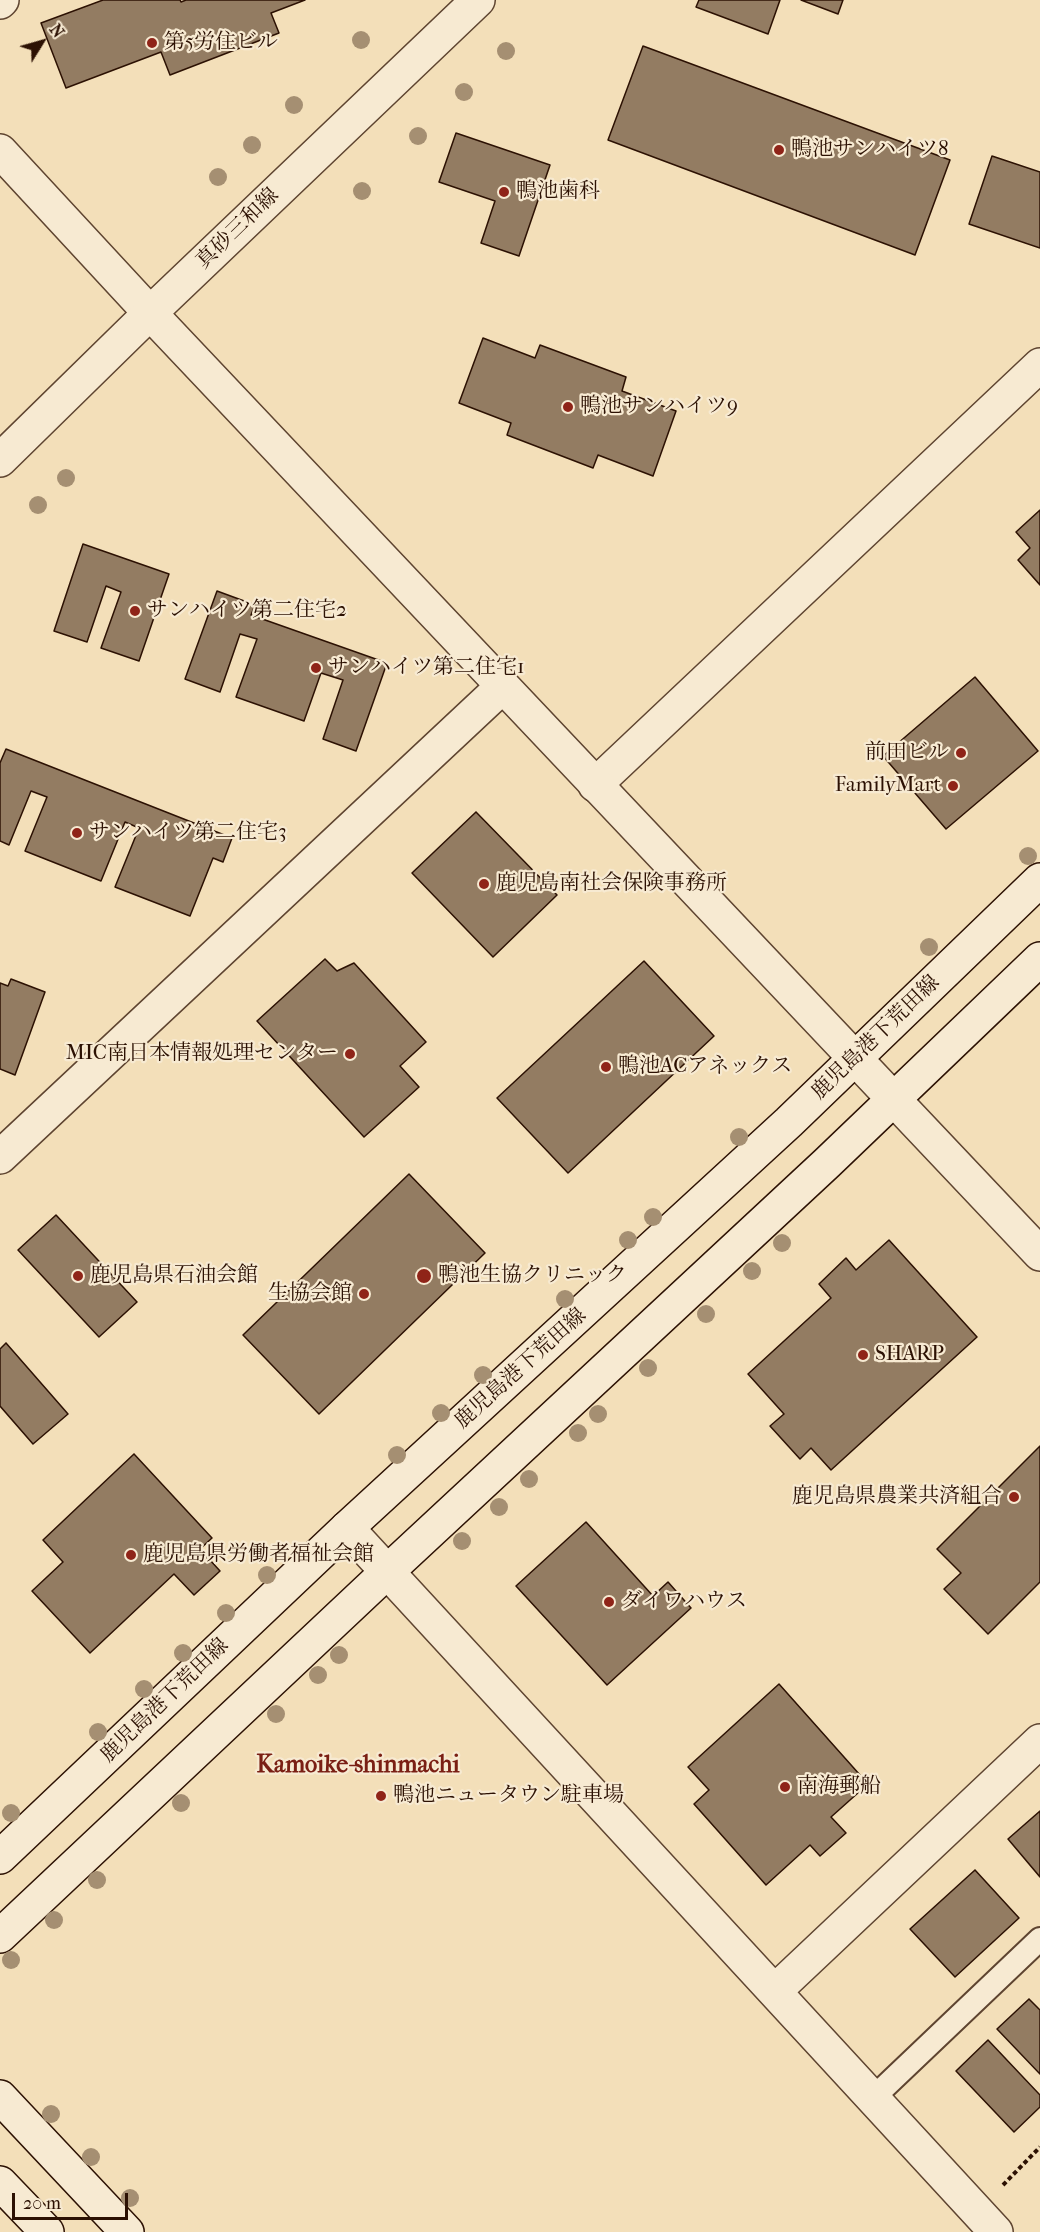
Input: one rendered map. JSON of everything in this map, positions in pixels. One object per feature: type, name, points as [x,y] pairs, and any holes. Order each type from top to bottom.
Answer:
[{"type":"street","name":"真砂三和線","points":[[0,460],[150,313],[478,0]]},
{"type":"street","points":[[0,151],[502,687],[1040,1254]]},
{"type":"street","points":[[595,785],[1040,365]]},
{"type":"street","points":[[0,1157],[502,687]]},
{"type":"street","name":"鹿児島港下荒田線","points":[[0,1857],[347,1528],[767,1144],[1040,880]]},
{"type":"street","points":[[0,1936],[827,1163],[1040,959]]},
{"type":"street","points":[[347,1528],[996,2232]]},
{"type":"street","points":[[775,1991],[1040,1741]]},
{"type":"street","points":[[0,2097],[127,2232]]},
{"type":"street","points":[[0,2183],[47,2232]]},
{"type":"lane","points":[[873,2098],[1040,1940]]},
{"type":"path","points":[[997,2191],[1040,2147]]},
{"type":"building","name":"第5労住ビル","points":[[103,0],[180,0],[181,2],[186,0],[305,0],[271,13],[279,33],[170,75],[161,52],[66,88],[41,23]]},
{"type":"building","points":[[699,0],[780,0],[768,34],[696,7]]},
{"type":"building","points":[[801,0],[843,0],[838,14]]},
{"type":"building","name":"鴨池サンハイツ8","points":[[643,46],[950,160],[915,255],[608,140]]},
{"type":"building","name":"鴨池歯科","points":[[456,133],[550,165],[519,256],[481,243],[495,201],[439,182]]},
{"type":"building","points":[[992,156],[1040,172],[1040,248],[969,224]]},
{"type":"building","name":"鴨池サンハイツ9","points":[[483,338],[535,358],[540,345],[626,377],[622,391],[676,411],[653,476],[598,455],[593,468],[507,435],[511,423],[459,403]]},
{"type":"building","points":[[1040,510],[1040,585],[1018,560],[1030,548],[1016,532]]},
{"type":"building","name":"サンハイツ第二住宅2","points":[[83,544],[169,574],[139,661],[101,648],[121,592],[106,586],[87,642],[54,631]]},
{"type":"building","name":"サンハイツ第二住宅1","points":[[217,591],[255,605],[251,615],[387,663],[356,751],[323,739],[343,680],[321,673],[304,721],[236,697],[257,639],[240,634],[220,692],[185,679]]},
{"type":"building","name":"前田ビル","points":[[975,677],[1038,751],[946,829],[883,756]]},
{"type":"building","name":"サンハイツ第二住宅3","points":[[6,749],[232,838],[223,862],[213,858],[190,916],[115,887],[139,828],[125,822],[101,881],[25,851],[47,797],[31,791],[9,845],[0,841],[0,763]]},
{"type":"building","name":"鹿児島南社会保険事務所","points":[[476,812],[557,895],[493,957],[412,873]]},
{"type":"building","name":"MIC南日本情報処理センター","points":[[325,959],[337,971],[354,963],[426,1042],[400,1066],[419,1087],[364,1137],[257,1021]]},
{"type":"building","name":"鴨池ACアネックス","points":[[644,961],[714,1036],[568,1173],[497,1098]]},
{"type":"building","points":[[11,979],[45,992],[15,1075],[0,1069],[0,983],[8,986]]},
{"type":"building","name":"生協会館","points":[[409,1174],[485,1253],[319,1414],[243,1335]]},
{"type":"building","name":"鹿児島県石油会館","points":[[56,1215],[137,1302],[99,1337],[18,1250]]},
{"type":"building","name":"SHARP","points":[[889,1240],[977,1337],[831,1470],[811,1448],[800,1459],[770,1426],[784,1414],[748,1374],[831,1298],[819,1284],[846,1258],[856,1270]]},
{"type":"building","points":[[6,1343],[68,1414],[33,1444],[0,1406],[0,1349]]},
{"type":"building","name":"鹿児島県農業共済組合","points":[[1040,1446],[1040,1582],[988,1634],[944,1589],[961,1573],[937,1549]]},
{"type":"building","name":"鹿児島県労働者福祉会館","points":[[134,1454],[212,1538],[200,1549],[220,1571],[194,1595],[174,1574],[90,1653],[32,1591],[63,1562],[43,1540]]},
{"type":"building","name":"ダイワハウス","points":[[586,1522],[653,1596],[668,1582],[691,1608],[607,1685],[516,1586]]},
{"type":"building","name":"南海郵船","points":[[779,1684],[868,1784],[831,1817],[846,1833],[820,1856],[810,1845],[766,1885],[694,1804],[709,1790],[688,1767]]},
{"type":"building","points":[[1040,1811],[1040,1877],[1008,1839]]},
{"type":"building","points":[[975,1870],[1019,1918],[955,1977],[910,1929]]},
{"type":"building","points":[[1029,1999],[1040,2010],[1040,2074],[997,2029]]},
{"type":"building","points":[[988,2040],[1040,2095],[1040,2107],[1014,2132],[956,2071]]},
{"type":"place","name":"第5労住ビル","points":[[152,43]]},
{"type":"place","name":"鴨池サンハイツ8","points":[[779,150]]},
{"type":"place","name":"鴨池歯科","points":[[504,192]]},
{"type":"place","name":"鴨池サンハイツ9","points":[[568,407]]},
{"type":"place","name":"サンハイツ第二住宅2","points":[[135,611]]},
{"type":"place","name":"サンハイツ第二住宅1","points":[[316,668]]},
{"type":"place","name":"前田ビル","points":[[961,753]]},
{"type":"place","name":"FamilyMart","points":[[953,786]]},
{"type":"place","name":"サンハイツ第二住宅3","points":[[77,833]]},
{"type":"place","name":"鹿児島南社会保険事務所","points":[[484,884]]},
{"type":"place","name":"MIC南日本情報処理センター","points":[[350,1054]]},
{"type":"place","name":"鴨池ACアネックス","points":[[606,1067]]},
{"type":"place","name":"鹿児島県石油会館","points":[[78,1276]]},
{"type":"place","name":"鴨池生協クリニック","points":[[424,1276]]},
{"type":"place","name":"生協会館","points":[[364,1294]]},
{"type":"place","name":"SHARP","points":[[863,1355]]},
{"type":"place","name":"鹿児島県農業共済組合","points":[[1014,1497]]},
{"type":"place","name":"鹿児島県労働者福祉会館","points":[[131,1555]]},
{"type":"place","name":"ダイワハウス","points":[[609,1602]]},
{"type":"place","name":"南海郵船","points":[[785,1787]]},
{"type":"place","name":"鴨池ニュータウン駐車場","points":[[381,1796]]},
{"type":"district","name":"Kamoike-shinmachi","points":[[358,1766]]}]
